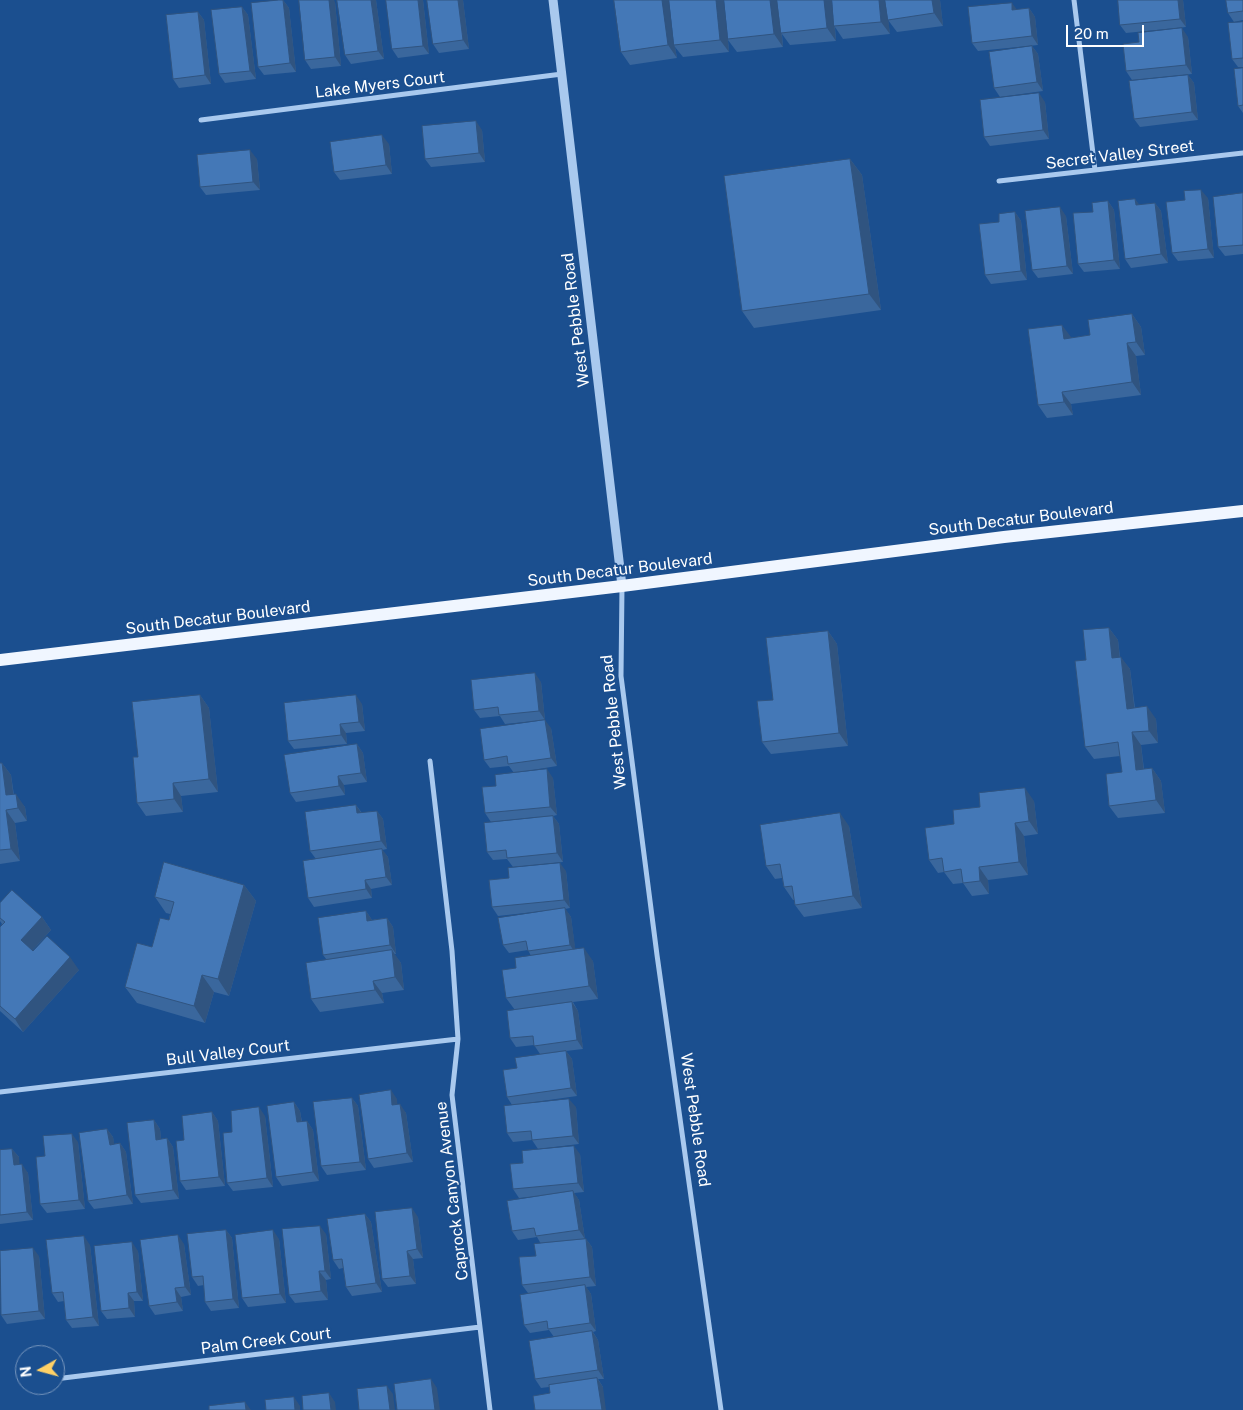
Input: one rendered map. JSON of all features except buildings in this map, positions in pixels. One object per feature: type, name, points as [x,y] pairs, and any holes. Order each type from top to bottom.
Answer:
[{"type":"main road","name":"South Decatur Boulevard","points":[[0,660],[622,586],[1004,537],[1243,510]]},
{"type":"street","name":"West Pebble Road","points":[[553,0],[622,586],[621,676],[657,955],[721,1410]]},
{"type":"street","points":[[1074,0],[1095,170]]},
{"type":"street","name":"Lake Myers Court","points":[[201,120],[562,74]]},
{"type":"street","name":"Secret Valley Street","points":[[999,181],[1243,153]]},
{"type":"street","name":"Caprock Canyon Avenue","points":[[430,761],[452,951],[458,1039],[452,1094],[490,1410]]},
{"type":"street","name":"Bull Valley Court","points":[[0,1092],[458,1039]]},
{"type":"street","name":"Palm Creek Court","points":[[65,1378],[480,1327]]}]
